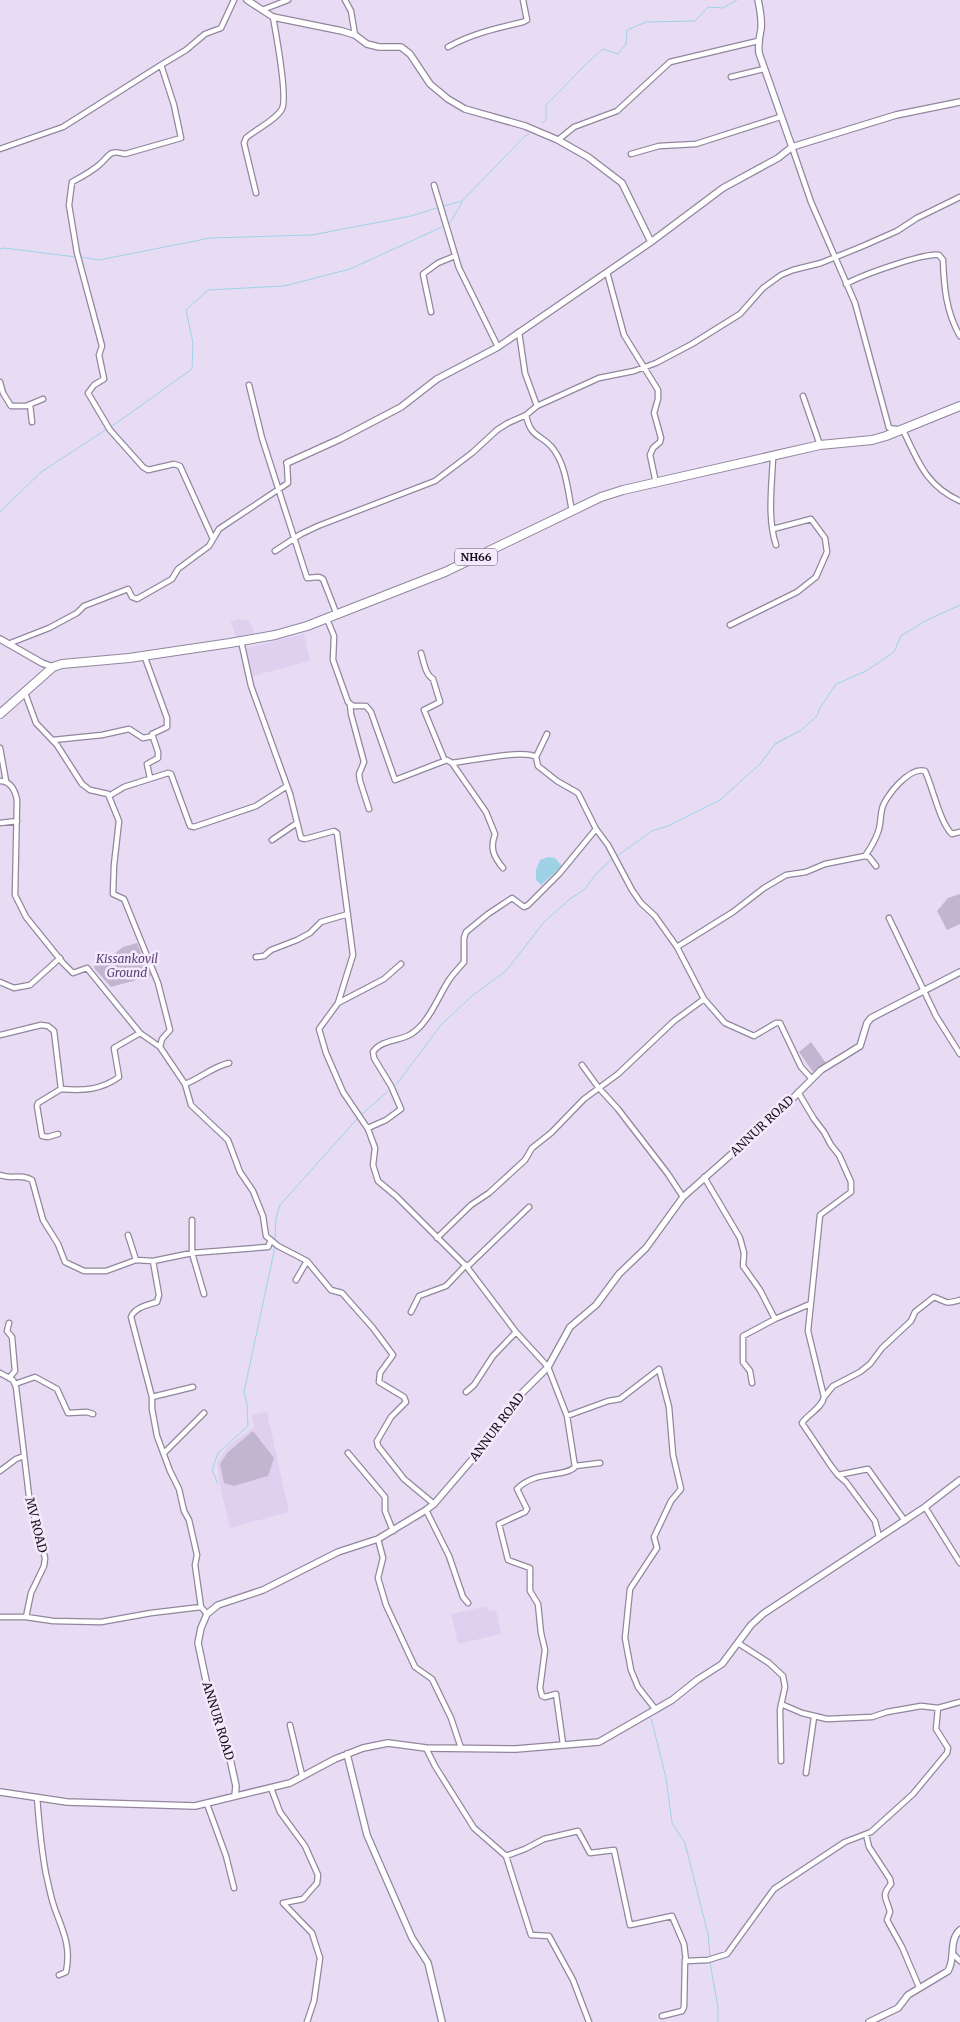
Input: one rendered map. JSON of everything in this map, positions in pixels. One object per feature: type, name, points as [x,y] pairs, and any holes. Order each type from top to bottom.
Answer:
[{"type":"highway","name":"NH66","points":[[0,714],[53,668],[62,664],[144,655],[275,636],[327,619],[445,572],[601,498],[623,490],[820,446],[872,440],[903,430],[960,406]]},
{"type":"main road","points":[[247,0],[273,17],[355,35],[367,44],[378,47],[401,47],[410,54],[430,84],[448,99],[465,109],[525,126],[558,140],[588,157],[622,183],[651,242]]},
{"type":"main road","points":[[758,0],[761,13],[761,28],[758,41],[764,69],[792,147]]},
{"type":"main road","points":[[287,463],[340,439],[392,412],[437,379],[498,347],[651,242],[723,188],[778,158],[792,147],[896,115],[960,102]]},
{"type":"main road","points":[[0,640],[53,668]]},
{"type":"main road","name":"ANNUR ROAD","points":[[235,1796],[236,1786],[232,1763],[225,1736],[211,1704],[198,1643],[201,1628],[207,1614],[218,1605],[262,1590],[338,1552],[378,1539],[434,1504],[488,1441],[515,1400],[548,1367],[570,1328],[596,1305],[619,1274],[646,1248],[683,1197],[704,1177],[745,1144],[811,1078],[828,1064],[860,1046],[871,1018],[960,972]]},
{"type":"main road","points":[[0,1792],[68,1802],[106,1804],[151,1803],[195,1806],[290,1783],[302,1775],[347,1754],[363,1748],[388,1743],[426,1748],[516,1749],[599,1742],[656,1710],[722,1664],[751,1625],[763,1614],[905,1521],[960,1480]]},
{"type":"main road","points":[[347,1754],[367,1835],[412,1938],[428,1963],[442,2022]]},
{"type":"main road","points":[[869,2022],[898,2008],[904,1999],[919,1987],[948,1971],[952,1966],[954,1939],[960,1930]]},
{"type":"street","points":[[0,149],[63,127],[186,50],[205,34],[222,28],[234,0]]},
{"type":"street","points":[[262,10],[288,0]]},
{"type":"street","points":[[345,0],[351,11],[355,35]]},
{"type":"street","points":[[448,47],[470,36],[523,22],[526,20],[523,0]]},
{"type":"street","points":[[256,193],[244,143],[246,138],[281,110],[284,102],[281,63],[273,17]]},
{"type":"street","points":[[558,140],[574,127],[617,111],[670,62],[758,41]]},
{"type":"street","points":[[161,65],[174,105],[181,138],[125,154],[117,152],[107,154],[100,165],[72,182],[69,205],[77,256],[102,346],[99,355],[104,379],[94,385],[88,393],[109,428],[146,469],[174,464],[180,466],[213,539]]},
{"type":"street","points":[[731,77],[764,69]]},
{"type":"street","points":[[632,154],[659,146],[696,144],[780,117]]},
{"type":"street","points":[[792,147],[811,202],[855,303],[889,428],[903,430],[922,470],[934,485],[947,495],[960,501]]},
{"type":"street","points":[[434,186],[459,268],[498,347]]},
{"type":"street","points":[[275,551],[295,538],[324,524],[434,481],[472,453],[497,430],[526,415],[537,406],[599,378],[645,367],[692,344],[740,314],[763,288],[781,276],[835,257],[897,230],[960,197]]},
{"type":"street","points":[[846,284],[865,275],[900,263],[939,255],[943,260],[944,294],[950,314],[960,336]]},
{"type":"street","points":[[431,312],[422,274],[438,263],[455,256]]},
{"type":"street","points":[[607,272],[624,335],[658,390],[658,399],[654,413],[661,438],[650,455],[656,483]]},
{"type":"street","points":[[519,332],[525,373],[537,406]]},
{"type":"street","points":[[0,382],[11,406],[30,405],[43,399]]},
{"type":"street","points":[[249,384],[262,438],[307,578],[319,577],[323,579],[337,615]]},
{"type":"street","points":[[802,396],[820,446]]},
{"type":"street","points":[[30,405],[32,422]]},
{"type":"street","points":[[526,415],[532,432],[555,450],[561,464],[572,512]]},
{"type":"street","points":[[773,457],[773,529],[776,545]]},
{"type":"street","points":[[8,644],[49,628],[77,613],[84,606],[128,589],[134,598],[146,594],[172,579],[178,569],[209,546],[219,529],[288,483],[287,463]]},
{"type":"street","points":[[730,625],[797,592],[816,577],[827,552],[825,538],[811,519],[773,529]]},
{"type":"street","points":[[327,619],[334,636],[333,660],[350,704],[364,762],[359,774],[369,810]]},
{"type":"street","points":[[241,641],[251,686],[287,786],[301,838],[306,839],[332,831],[337,832],[353,955],[338,1003],[320,1029],[320,1034],[326,1054],[343,1092],[368,1128],[375,1148],[373,1165],[378,1181],[396,1196],[466,1266],[516,1332],[548,1367],[567,1416],[575,1466],[572,1471],[543,1474],[519,1486],[517,1489],[527,1509],[525,1512],[499,1524],[508,1560],[530,1568],[530,1591],[538,1604],[545,1650],[540,1688],[542,1696],[556,1694],[563,1744]]},
{"type":"street","points":[[421,653],[426,670],[433,679],[440,702],[424,710],[445,761]]},
{"type":"street","points":[[53,740],[102,735],[129,729],[143,738],[153,736],[152,734],[167,727],[167,718],[144,655]]},
{"type":"street","points":[[25,693],[36,723],[53,740],[82,784],[90,790],[108,794],[119,821],[113,894],[124,899],[158,983],[170,1030],[162,1039],[160,1047]]},
{"type":"street","points":[[350,704],[353,706],[366,706],[371,712],[395,780],[445,761],[452,763],[506,755],[531,754],[536,757]]},
{"type":"street","points":[[547,734],[536,757],[538,766],[557,781],[578,793],[596,829],[608,845],[632,890],[641,903],[655,916],[676,947],[704,999],[722,1021],[754,1036],[776,1023],[780,1023],[801,1067],[811,1078]]},
{"type":"street","points":[[150,778],[147,764],[158,758],[153,736]]},
{"type":"street","points":[[0,748],[6,781],[16,795],[15,895],[26,916],[73,973],[87,968],[140,1033],[160,1047],[185,1084],[191,1105],[228,1140],[240,1172],[253,1190],[263,1216],[266,1236],[278,1246],[307,1261],[331,1290],[342,1293],[373,1328],[393,1355],[380,1373],[379,1382],[404,1397],[406,1402],[391,1417],[377,1441],[378,1446],[404,1479],[434,1504]]},
{"type":"street","points":[[452,763],[486,812],[495,834],[491,845],[496,859],[503,868]]},
{"type":"street","points":[[865,856],[878,833],[881,810],[886,800],[895,788],[914,772],[925,771],[948,830],[952,834],[960,832]]},
{"type":"street","points":[[109,796],[124,787],[168,772],[190,826],[256,806],[287,786]]},
{"type":"street","points":[[0,780],[6,781]]},
{"type":"street","points":[[0,823],[17,821]]},
{"type":"street","points":[[272,840],[297,823]]},
{"type":"street","points":[[368,1128],[391,1117],[401,1109],[391,1086],[374,1058],[374,1049],[385,1043],[409,1036],[420,1026],[450,978],[464,962],[464,938],[469,929],[512,898],[524,907],[528,905],[559,874],[596,829]]},
{"type":"street","points":[[676,947],[733,912],[764,888],[786,875],[806,872],[820,865],[865,856],[869,857],[876,866]]},
{"type":"street","points":[[256,957],[264,956],[271,950],[310,933],[321,922],[348,914]]},
{"type":"street","points":[[889,918],[936,1016],[960,1054]]},
{"type":"street","points":[[0,982],[14,988],[30,985],[60,958]]},
{"type":"street","points":[[338,1003],[384,979],[401,964]]},
{"type":"street","points":[[437,1238],[471,1204],[525,1160],[532,1148],[551,1133],[598,1087],[618,1074],[674,1021],[704,999]]},
{"type":"street","points":[[0,1035],[41,1025],[48,1026],[54,1031],[61,1089]]},
{"type":"street","points":[[58,1134],[48,1137],[42,1136],[38,1102],[61,1089],[91,1090],[119,1077],[114,1048],[140,1033]]},
{"type":"street","points":[[185,1084],[201,1077],[214,1067],[229,1063]]},
{"type":"street","points":[[582,1065],[668,1174],[683,1197]]},
{"type":"street","points":[[798,1092],[839,1155],[851,1182],[851,1192],[820,1215],[808,1331],[824,1397]]},
{"type":"street","points":[[0,1175],[8,1178],[25,1176],[32,1180],[42,1220],[58,1244],[65,1262],[84,1271],[106,1271],[136,1260],[153,1261],[192,1254],[268,1247],[272,1241]]},
{"type":"street","points":[[704,1177],[740,1238],[744,1253],[743,1266],[760,1290],[775,1318]]},
{"type":"street","points":[[411,1312],[419,1296],[446,1286],[529,1207]]},
{"type":"street","points":[[192,1220],[192,1254],[204,1294]]},
{"type":"street","points":[[128,1235],[136,1260]]},
{"type":"street","points":[[153,1261],[159,1295],[157,1302],[141,1307],[133,1312],[131,1316],[164,1453],[179,1489],[184,1511],[189,1520],[197,1555],[195,1565],[200,1607],[207,1614]]},
{"type":"street","points":[[296,1280],[307,1261]]},
{"type":"street","points":[[878,1537],[874,1521],[810,1437],[802,1423],[811,1411],[820,1405],[833,1386],[860,1372],[870,1364],[888,1342],[899,1334],[911,1321],[915,1312],[934,1297],[944,1303],[960,1300]]},
{"type":"street","points":[[752,1383],[752,1376],[744,1365],[742,1356],[743,1336],[775,1318],[810,1304]]},
{"type":"street","points":[[9,1323],[7,1331],[12,1338],[15,1371],[10,1378]]},
{"type":"street","points":[[466,1392],[474,1385],[493,1356],[516,1332]]},
{"type":"street","points":[[567,1416],[608,1401],[620,1399],[659,1370],[669,1407],[673,1455],[681,1489],[671,1500],[654,1537],[657,1548],[630,1589],[625,1638],[638,1687],[656,1710]]},
{"type":"street","points":[[0,1373],[10,1378],[15,1384],[35,1377],[57,1389],[68,1413],[87,1412],[93,1414]]},
{"type":"street","name":"MV ROAD","points":[[15,1384],[24,1439],[29,1496],[44,1558],[44,1566],[31,1593],[26,1617]]},
{"type":"street","points":[[152,1398],[193,1387]]},
{"type":"street","points":[[164,1453],[204,1413]]},
{"type":"street","points":[[348,1453],[385,1497],[385,1511],[393,1531]]},
{"type":"street","points":[[0,1471],[16,1459],[24,1456]]},
{"type":"street","points":[[575,1466],[600,1462]]},
{"type":"street","points":[[838,1475],[868,1468],[905,1521]]},
{"type":"street","points":[[925,1507],[960,1563]]},
{"type":"street","points":[[426,1510],[437,1530],[463,1597],[468,1603]]},
{"type":"street","points":[[378,1539],[383,1558],[378,1578],[386,1605],[415,1667],[432,1679],[461,1748]]},
{"type":"street","points":[[0,1617],[101,1622],[200,1607]]},
{"type":"street","points":[[738,1643],[769,1663],[783,1676],[785,1687],[781,1704],[781,1761]]},
{"type":"street","points":[[781,1704],[814,1717],[827,1719],[872,1716],[921,1706],[938,1708],[960,1702]]},
{"type":"street","points":[[685,1960],[708,1960],[727,1954],[778,1886],[845,1842],[874,1829],[913,1794],[947,1753],[948,1748],[936,1729],[938,1708]]},
{"type":"street","points":[[806,1773],[814,1717]]},
{"type":"street","points":[[290,1725],[302,1775]]},
{"type":"street","points":[[426,1748],[435,1766],[474,1828],[506,1856],[530,1935],[549,1936],[573,1980],[589,2022]]},
{"type":"street","points":[[272,1788],[280,1812],[305,1846],[318,1875],[316,1883],[303,1899],[283,1903],[312,1933],[320,1958],[314,2001],[307,2022]]},
{"type":"street","points":[[37,1797],[46,1874],[55,1911],[66,1936],[68,1946],[69,1959],[66,1972],[59,1975]]},
{"type":"street","points":[[207,1804],[226,1856],[234,1888]]},
{"type":"street","points":[[506,1856],[525,1849],[544,1838],[578,1831],[590,1853],[614,1850],[630,1925],[672,1916],[684,1944],[684,2007],[682,2011],[662,2016]]},
{"type":"street","points":[[866,1834],[869,1847],[890,1879],[891,1884],[884,1892],[890,1912],[887,1920],[902,1947],[919,1987]]},
{"type":"street","points":[[953,1954],[960,1961]]},
{"type":"shaded area","points":[[238,619],[250,621],[255,634],[236,638],[230,622]]},
{"type":"shaded area","points":[[304,634],[310,661],[253,676],[246,648]]},
{"type":"shaded area","points":[[267,1412],[289,1512],[230,1528],[221,1491],[217,1463],[229,1445],[254,1427],[252,1415]]},
{"type":"shaded area","points":[[487,1606],[488,1611],[496,1610],[501,1634],[458,1644],[451,1614]]},
{"type":"green space","points":[[960,894],[960,924],[947,930],[937,911],[948,898]]},
{"type":"green space","name":"Kissankovil Ground","points":[[137,943],[151,976],[111,987],[94,968],[95,962],[100,959],[108,959],[123,947]]},
{"type":"green space","points":[[811,1042],[826,1063],[813,1072],[799,1052]]},
{"type":"green space","points":[[253,1431],[274,1458],[268,1476],[234,1486],[224,1483],[220,1464],[228,1452]]},
{"type":"water","points":[[548,857],[555,858],[562,866],[541,885],[536,880],[536,870],[540,860]]},
{"type":"waterway","points":[[542,123],[546,120],[546,105],[595,56],[603,49],[618,54],[626,44],[627,30],[646,22],[695,21],[708,7],[723,8],[737,0]]},
{"type":"waterway","points":[[444,206],[462,201],[529,134]]},
{"type":"waterway","points":[[450,223],[462,202]]},
{"type":"waterway","points":[[80,257],[99,260],[210,238],[312,235],[411,216],[437,208]]},
{"type":"waterway","points":[[111,427],[192,369],[193,343],[186,310],[208,290],[284,286],[350,269],[442,227]]},
{"type":"waterway","points":[[0,249],[76,257]]},
{"type":"waterway","points":[[0,512],[41,472],[107,429]]},
{"type":"waterway","points":[[786,738],[800,731],[817,716],[820,708],[836,684],[866,671],[894,652],[901,636],[925,621],[960,605]]},
{"type":"waterway","points":[[617,856],[652,831],[668,826],[720,800],[761,763],[775,744],[786,738],[775,744]]},
{"type":"waterway","points":[[396,1085],[441,1025],[473,995],[506,971],[544,922],[570,899],[585,889],[595,875],[611,860]]},
{"type":"waterway","points":[[361,1115],[387,1092]]},
{"type":"waterway","points":[[275,1240],[276,1218],[280,1205],[357,1119]]},
{"type":"waterway","points":[[218,1484],[212,1470],[218,1453],[248,1426],[247,1404],[244,1392],[275,1247]]},
{"type":"waterway","points":[[651,1718],[666,1778],[672,1823],[685,1843],[708,1934],[710,1956]]},
{"type":"waterway","points":[[710,1962],[718,2008],[718,2022]]}]
